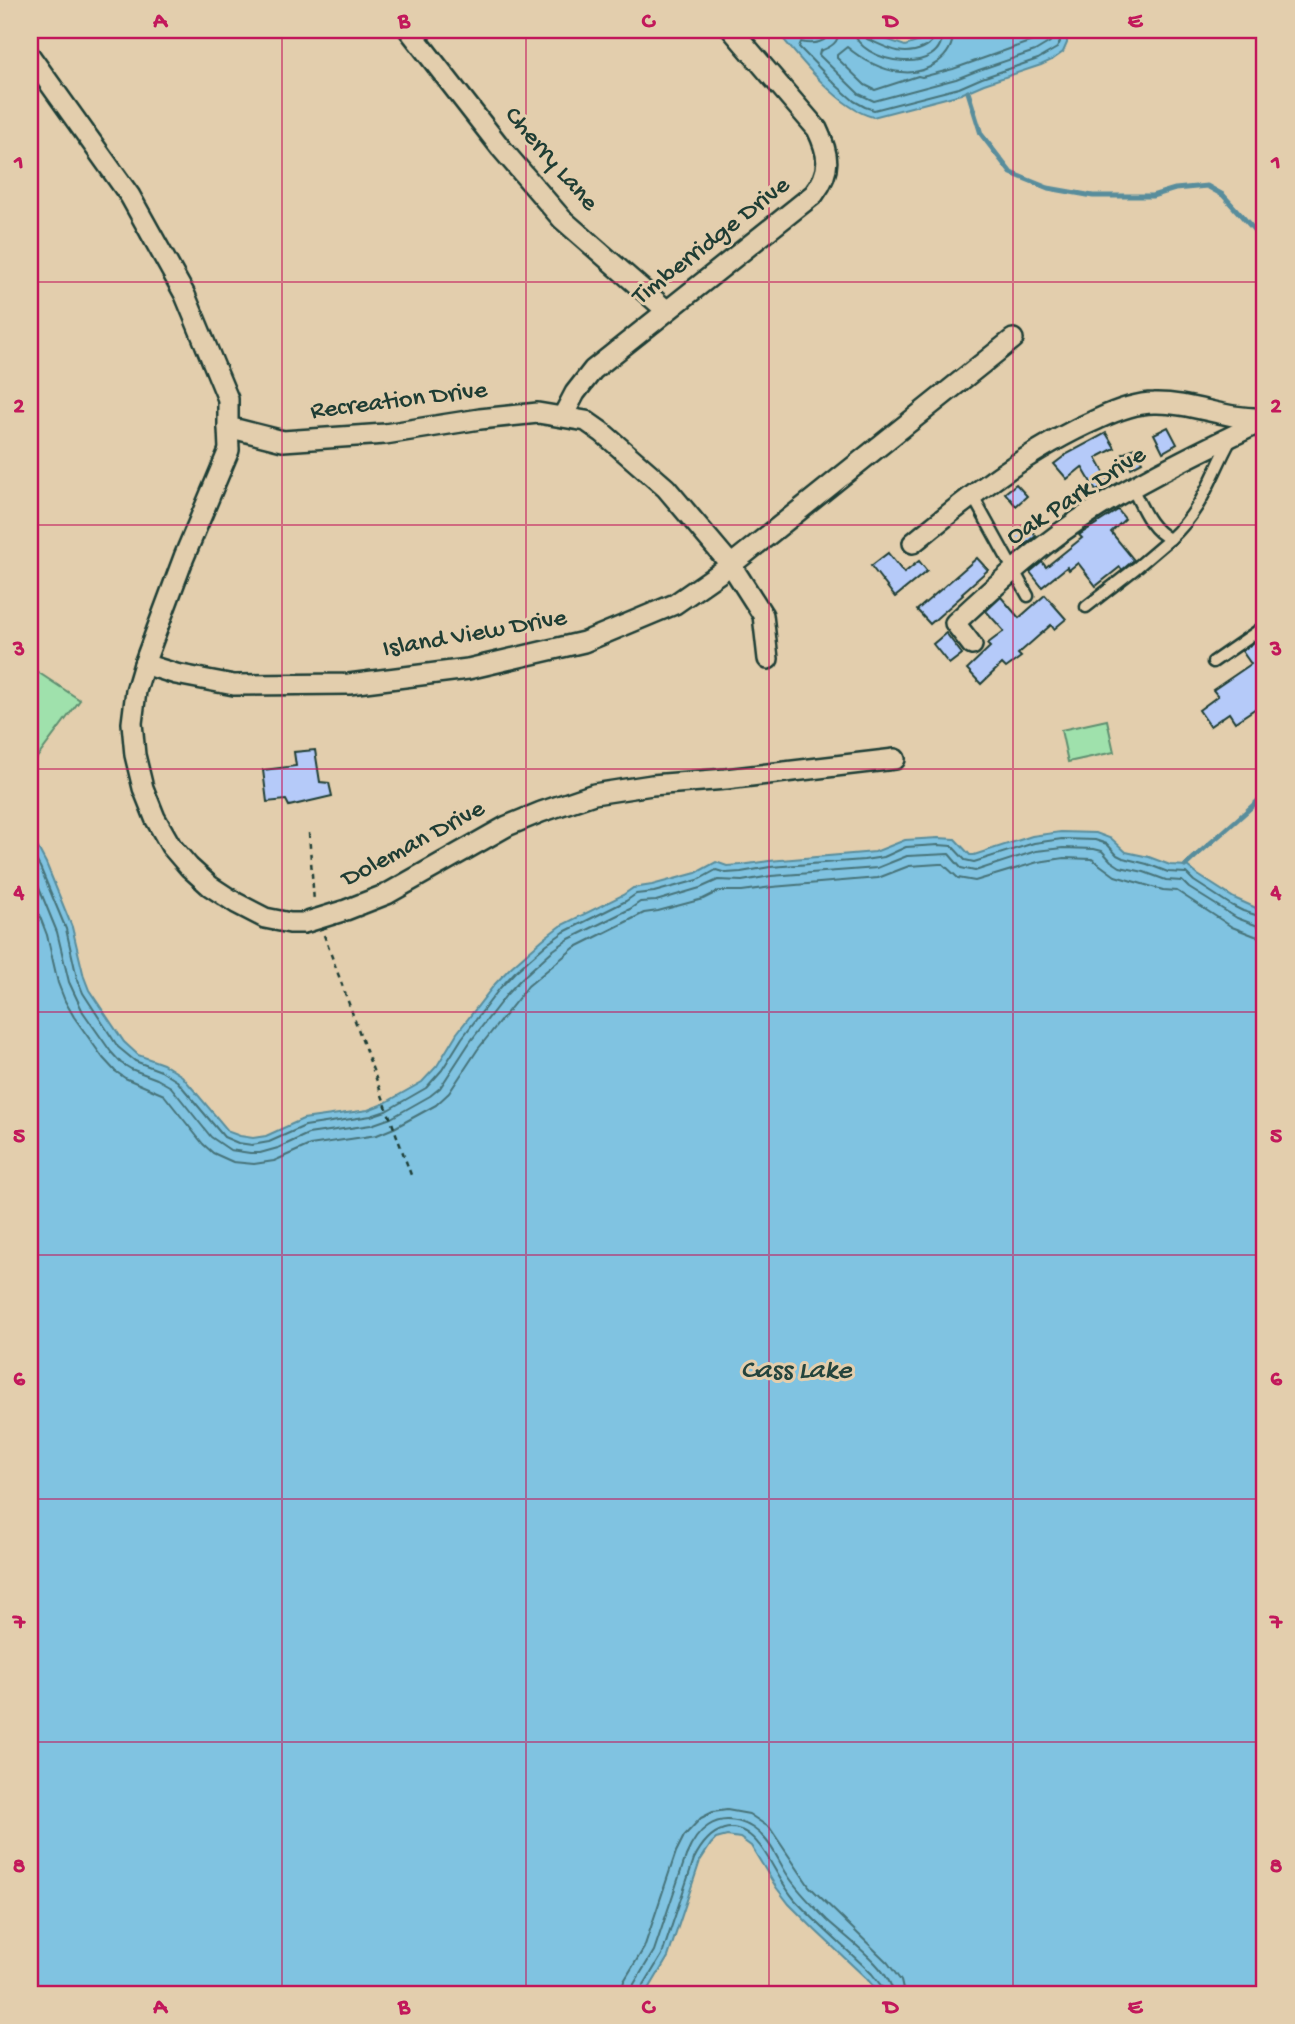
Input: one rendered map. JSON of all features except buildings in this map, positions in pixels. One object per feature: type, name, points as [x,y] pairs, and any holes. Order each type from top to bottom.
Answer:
[{"type":"street","name":"Cherry Lane","points":[[409,30],[501,148],[562,219],[666,310]]},
{"type":"street","name":"Timberridge Drive","points":[[563,416],[575,393],[593,370],[814,194],[823,182],[827,165],[826,148],[817,129],[732,30]]},
{"type":"street","points":[[30,56],[130,196],[186,295],[228,399],[229,427]]},
{"type":"street","name":"Island View Drive","points":[[144,664],[176,674],[234,685],[349,684],[468,669],[584,642],[675,604],[731,565],[1013,339]]},
{"type":"street","name":"Oak Park Drive","points":[[913,543],[972,495],[1027,457],[1083,425],[1120,409],[1150,402],[1176,403],[1244,419],[1265,419]]},
{"type":"street","name":"Recreation Drive","points":[[229,427],[283,440],[385,434],[538,413],[586,421],[666,488],[731,565],[763,615],[768,659]]},
{"type":"street","name":"Oak Park Drive","points":[[972,645],[954,623],[1054,537],[1132,488],[1265,419]]},
{"type":"street","name":"Doleman Drive","points":[[229,427],[229,450],[184,557],[144,664],[136,691],[132,723],[135,755],[143,788],[155,818],[171,846],[189,867],[211,886],[265,918],[304,923],[387,894],[507,826],[594,794],[652,785],[895,759]]},
{"type":"lane","points":[[1086,607],[1186,524],[1204,496],[1233,435]]},
{"type":"lane","points":[[1132,488],[1149,521],[1170,539]]},
{"type":"lane","points":[[972,495],[1028,597]]},
{"type":"lane","points":[[1213,662],[1265,626]]},
{"type":"path","points":[[309,833],[314,911],[411,1175]]},
{"type":"green space","points":[[30,667],[80,700],[30,767]]},
{"type":"green space","points":[[1107,720],[1114,752],[1068,762],[1061,730]]},
{"type":"water","points":[[776,30],[801,30],[809,37],[832,30],[861,30],[905,46],[926,39],[926,30],[1067,30],[1067,43],[1063,52],[1041,65],[961,94],[873,117],[860,112],[833,93]]},
{"type":"water","name":"Cass Lake","points":[[1061,832],[1096,833],[1112,839],[1126,852],[1170,865],[1187,866],[1234,898],[1265,912],[1265,1994],[880,1994],[789,1904],[751,1846],[740,1838],[727,1836],[716,1839],[700,1861],[668,1957],[646,1994],[30,1994],[30,833],[46,863],[72,927],[89,990],[124,1042],[138,1055],[163,1064],[182,1076],[229,1132],[253,1138],[266,1136],[303,1119],[368,1110],[422,1082],[437,1066],[457,1033],[510,968],[560,926],[633,888],[696,873],[716,862],[727,866],[875,852],[905,840],[938,838],[955,839],[970,855],[974,855],[1032,836]]},
{"type":"waterway","points":[[968,92],[981,134],[1011,173],[1048,188],[1093,196],[1152,196],[1175,189],[1207,186],[1223,195],[1265,242]]},
{"type":"waterway","points":[[1185,866],[1265,794]]}]
